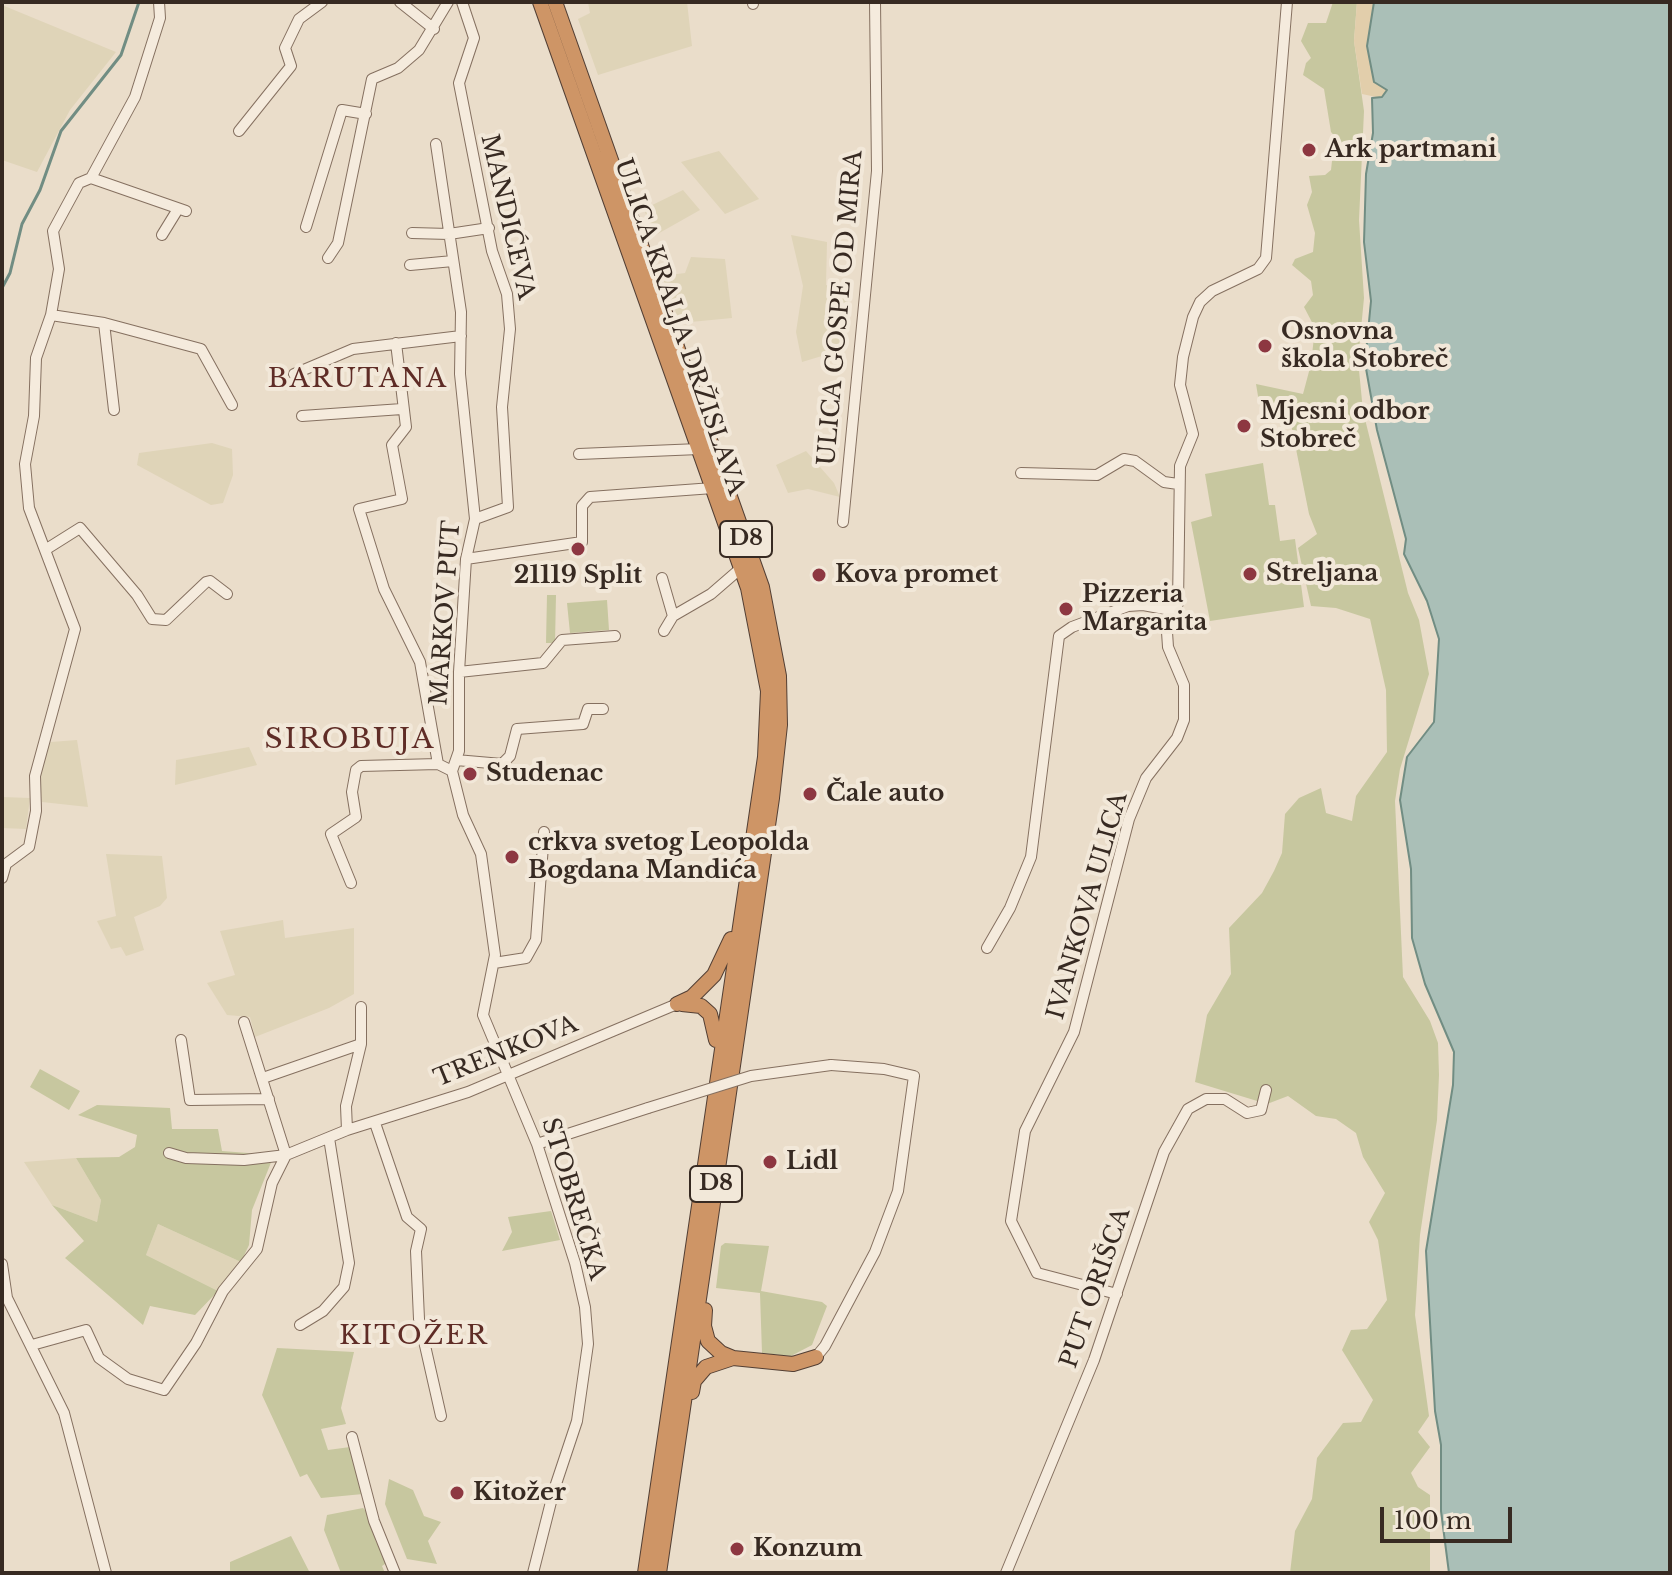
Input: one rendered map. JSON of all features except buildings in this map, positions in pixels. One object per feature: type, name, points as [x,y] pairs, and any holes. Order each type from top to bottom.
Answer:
[{"type":"highway","name":"ULICA KRALJA DRŽISLAVA","points":[[540,2],[741,568],[758,628],[768,691],[765,757],[645,1573]]},
{"type":"highway","name":"ULICA KRALJA DRŽISLAVA","points":[[555,2],[762,587],[779,676],[776,771],[659,1573]]},
{"type":"highway","points":[[677,1004],[692,997],[714,975],[730,942],[734,922],[741,915]]},
{"type":"highway","points":[[677,1004],[701,1006],[715,1021],[713,1064],[718,1073]]},
{"type":"highway","points":[[703,1266],[708,1285],[705,1333],[713,1347],[733,1358]]},
{"type":"highway","points":[[683,1410],[699,1373],[715,1362],[733,1358],[793,1364],[816,1357]]},
{"type":"street","points":[[2,878],[6,864],[29,847],[36,811],[35,776],[75,629],[29,508],[25,464],[34,416],[36,358],[51,315],[59,269],[53,231],[79,183],[91,178],[135,97],[160,18],[159,2]]},
{"type":"street","points":[[239,131],[291,66],[285,51],[299,19],[322,2]]},
{"type":"street","points":[[400,2],[434,29]]},
{"type":"street","points":[[328,258],[338,243],[372,79],[398,68],[419,50],[448,2]]},
{"type":"street","name":"MANDIĆEVA","points":[[462,2],[474,38],[459,83],[492,251],[507,294],[510,329],[502,407],[508,507],[475,519]]},
{"type":"street","name":"ULICA GOSPE OD MIRA","points":[[843,522],[877,171],[875,2]]},
{"type":"street","name":"IVANKOVA ULICA","points":[[1117,1294],[1037,1273],[1011,1221],[1025,1131],[1074,1032],[1129,819],[1146,778],[1174,742],[1184,720],[1184,685],[1168,647],[1167,632],[1176,611],[1180,466],[1193,434],[1180,385],[1193,317],[1200,302],[1212,291],[1258,269],[1266,258],[1287,2]]},
{"type":"street","points":[[306,227],[342,110],[366,114]]},
{"type":"street","name":"MARKOV PUT","points":[[436,144],[461,312],[465,428],[475,519],[466,559],[459,672],[459,751],[454,766],[463,815],[481,854],[494,963],[483,1015],[509,1073]]},
{"type":"street","points":[[91,178],[182,210],[162,235]]},
{"type":"street","points":[[412,233],[449,234],[489,228]]},
{"type":"street","points":[[410,265],[453,261]]},
{"type":"street","points":[[51,315],[104,323],[201,349],[232,405]]},
{"type":"street","points":[[104,323],[114,410]]},
{"type":"street","points":[[294,374],[353,349],[461,336]]},
{"type":"street","points":[[396,343],[406,427],[392,445],[402,499],[359,509],[384,589],[420,662],[438,764]]},
{"type":"street","points":[[302,416],[402,409]]},
{"type":"street","points":[[579,454],[699,449]]},
{"type":"street","points":[[1021,473],[1097,475],[1124,459],[1135,461],[1164,482],[1178,484]]},
{"type":"street","points":[[466,559],[582,542],[582,506],[590,497],[713,488]]},
{"type":"street","points":[[45,550],[80,528],[137,595],[152,619],[166,620],[206,582],[210,581],[227,594]]},
{"type":"street","points":[[664,631],[673,616],[711,594],[741,568]]},
{"type":"street","points":[[662,578],[673,616]]},
{"type":"street","points":[[987,948],[1010,908],[1031,857],[1059,636],[1072,627],[1128,606],[1143,605],[1176,611]]},
{"type":"street","points":[[459,672],[543,663],[562,640],[615,636]]},
{"type":"street","points":[[351,883],[331,834],[356,817],[352,792],[356,770],[361,766],[502,764],[510,756],[517,729],[583,724],[588,709],[603,709]]},
{"type":"street","points":[[494,963],[526,958],[536,940],[544,832]]},
{"type":"street","name":"TRENKOVA","points":[[169,1153],[186,1158],[244,1160],[286,1155],[347,1130],[468,1092],[677,1004]]},
{"type":"street","points":[[347,1130],[346,1106],[361,1044],[361,1007]]},
{"type":"street","points":[[32,1345],[86,1330],[99,1358],[128,1379],[164,1390],[196,1343],[223,1291],[257,1249],[272,1183],[286,1155],[244,1022]]},
{"type":"street","points":[[181,1040],[190,1100],[269,1099]]},
{"type":"street","points":[[263,1078],[361,1044]]},
{"type":"street","points":[[537,1144],[751,1076],[831,1065],[884,1069],[914,1076],[898,1191],[875,1252],[825,1346],[816,1357]]},
{"type":"street","name":"STOBREČKA","points":[[509,1073],[537,1144],[575,1263],[585,1307],[588,1344],[577,1421],[554,1490],[533,1573]]},
{"type":"street","name":"PUT ORIŠCA","points":[[1006,1573],[1075,1408],[1164,1152],[1188,1109],[1206,1099],[1225,1099],[1247,1113],[1261,1110],[1266,1090]]},
{"type":"street","points":[[375,1123],[407,1217],[421,1229],[416,1251],[419,1319],[441,1416]]},
{"type":"street","points":[[300,1325],[323,1311],[344,1287],[349,1263],[329,1138]]},
{"type":"street","points":[[2,1264],[7,1298],[64,1413],[106,1573]]},
{"type":"street","points":[[352,1437],[377,1531],[395,1573]]},
{"type":"shaded area","points":[[588,2],[687,2],[692,46],[598,75],[578,19],[590,13]]},
{"type":"shaded area","points":[[1374,2],[1670,2],[1670,1573],[1449,1573],[1441,1511],[1441,1445],[1435,1411],[1426,1251],[1453,1085],[1454,1052],[1425,984],[1412,938],[1411,869],[1400,800],[1407,757],[1434,722],[1439,639],[1427,601],[1404,554],[1406,539],[1377,430],[1365,363],[1371,301],[1364,242],[1366,174],[1373,133],[1372,98],[1382,97],[1387,90],[1374,82],[1367,46]]},
{"type":"shaded area","points":[[2,5],[116,52],[70,110],[37,172],[2,160]]},
{"type":"shaded area","points":[[719,151],[759,199],[725,214],[681,162]]},
{"type":"shaded area","points":[[683,190],[700,210],[654,236],[644,209]]},
{"type":"shaded area","points":[[791,235],[827,242],[826,285],[849,292],[845,349],[802,362],[796,332],[803,286]]},
{"type":"shaded area","points":[[691,257],[725,259],[732,318],[680,323],[662,276],[685,273]]},
{"type":"shaded area","points":[[212,443],[232,449],[233,475],[223,503],[211,505],[137,465],[139,453]]},
{"type":"shaded area","points":[[806,451],[834,483],[840,497],[808,489],[788,493],[776,465]]},
{"type":"shaded area","points":[[77,740],[88,807],[42,802],[39,775],[46,745]]},
{"type":"shaded area","points":[[249,747],[257,765],[175,785],[176,760]]},
{"type":"shaded area","points":[[2,797],[30,798],[26,829],[2,828]]},
{"type":"shaded area","points":[[106,854],[162,856],[167,898],[160,906],[134,917],[144,950],[126,956],[121,947],[111,949],[97,921],[116,916]]},
{"type":"shaded area","points":[[283,920],[285,938],[354,928],[354,994],[329,1008],[255,1037],[250,1017],[227,1015],[207,983],[235,975],[220,931]]},
{"type":"shaded area","points":[[76,1158],[101,1200],[97,1222],[52,1205],[24,1162]]},
{"type":"shaded area","points":[[158,1224],[241,1262],[218,1291],[146,1255]]},
{"type":"green space","points":[[1333,2],[1357,2],[1354,41],[1364,111],[1359,220],[1364,298],[1358,360],[1363,411],[1408,593],[1419,620],[1429,674],[1400,769],[1395,801],[1403,977],[1430,1021],[1438,1043],[1437,1120],[1420,1235],[1415,1315],[1429,1416],[1418,1432],[1430,1447],[1411,1473],[1418,1487],[1430,1495],[1430,1573],[1290,1573],[1295,1531],[1312,1499],[1317,1458],[1343,1423],[1361,1422],[1373,1400],[1342,1350],[1351,1330],[1367,1329],[1387,1300],[1378,1240],[1369,1222],[1385,1193],[1363,1157],[1356,1133],[1336,1119],[1316,1116],[1288,1096],[1267,1104],[1195,1082],[1207,1015],[1231,974],[1229,928],[1262,893],[1274,871],[1282,853],[1285,814],[1299,798],[1321,788],[1326,813],[1352,821],[1356,796],[1387,752],[1386,690],[1370,619],[1336,608],[1311,606],[1298,548],[1317,534],[1309,514],[1291,424],[1260,408],[1256,384],[1303,394],[1311,364],[1315,328],[1304,307],[1313,295],[1311,281],[1292,265],[1295,259],[1313,252],[1315,233],[1307,205],[1312,192],[1309,176],[1325,175],[1331,170],[1333,152],[1339,141],[1331,132],[1324,89],[1303,75],[1311,58],[1301,41],[1308,23],[1326,23]]},
{"type":"green space","name":"Streljana","points":[[1263,463],[1269,505],[1275,505],[1280,541],[1295,539],[1304,607],[1210,621],[1191,522],[1212,516],[1205,474]]},
{"type":"green space","points":[[547,595],[556,595],[555,643],[546,643]]},
{"type":"green space","points":[[607,600],[609,630],[570,633],[567,603]]},
{"type":"green space","points":[[40,1069],[80,1091],[69,1110],[30,1087]]},
{"type":"green space","points":[[97,1105],[170,1108],[172,1129],[218,1129],[222,1151],[274,1155],[252,1210],[249,1245],[241,1262],[158,1224],[146,1255],[218,1291],[195,1315],[150,1306],[143,1325],[65,1258],[84,1241],[52,1205],[97,1222],[101,1200],[76,1158],[119,1157],[135,1147],[137,1135],[78,1115]]},
{"type":"green space","points":[[551,1211],[560,1240],[502,1251],[512,1232],[508,1217]]},
{"type":"green space","points":[[725,1243],[769,1246],[761,1291],[822,1302],[827,1306],[812,1345],[791,1356],[762,1353],[760,1293],[716,1288],[721,1246]]},
{"type":"green space","points":[[277,1348],[354,1352],[341,1408],[346,1424],[321,1429],[328,1450],[350,1447],[363,1494],[321,1498],[307,1474],[300,1477],[262,1395]]},
{"type":"green space","points":[[389,1479],[413,1490],[424,1516],[441,1522],[428,1541],[437,1564],[407,1559],[385,1504]]},
{"type":"green space","points":[[363,1508],[368,1513],[376,1542],[388,1562],[382,1566],[385,1573],[341,1573],[324,1530],[327,1515]]},
{"type":"green space","points":[[291,1536],[310,1573],[230,1573],[230,1562]]},
{"type":"sand","points":[[1357,2],[1376,2],[1375,81],[1388,90],[1381,98],[1362,94],[1354,41]]},
{"type":"waterway","points":[[2,288],[10,273],[22,224],[40,190],[61,131],[121,55],[139,2]]},
{"type":"place","name":"Ark partmani","points":[[1309,150]]},
{"type":"place","name":"Osnovna škola Stobreč","points":[[1265,346]]},
{"type":"place","name":"Mjesni odbor Stobreč","points":[[1244,426]]},
{"type":"place","name":"21119 Split","points":[[578,549]]},
{"type":"place","name":"Streljana","points":[[1250,574]]},
{"type":"place","name":"Kova promet","points":[[819,575]]},
{"type":"place","name":"Pizzeria Margarita","points":[[1066,609]]},
{"type":"place","name":"Studenac","points":[[470,774]]},
{"type":"place","name":"Čale auto","points":[[810,794]]},
{"type":"place","name":"crkva svetog Leopolda Bogdana Mandića","points":[[512,857]]},
{"type":"place","name":"Lidl","points":[[770,1162]]},
{"type":"place","name":"Kitožer","points":[[457,1493]]},
{"type":"place","name":"Konzum","points":[[737,1549]]},
{"type":"district","name":"BARUTANA","points":[[358,380]]},
{"type":"district","name":"SIROBUJA","points":[[350,740]]},
{"type":"district","name":"KITOŽER","points":[[414,1337]]}]
